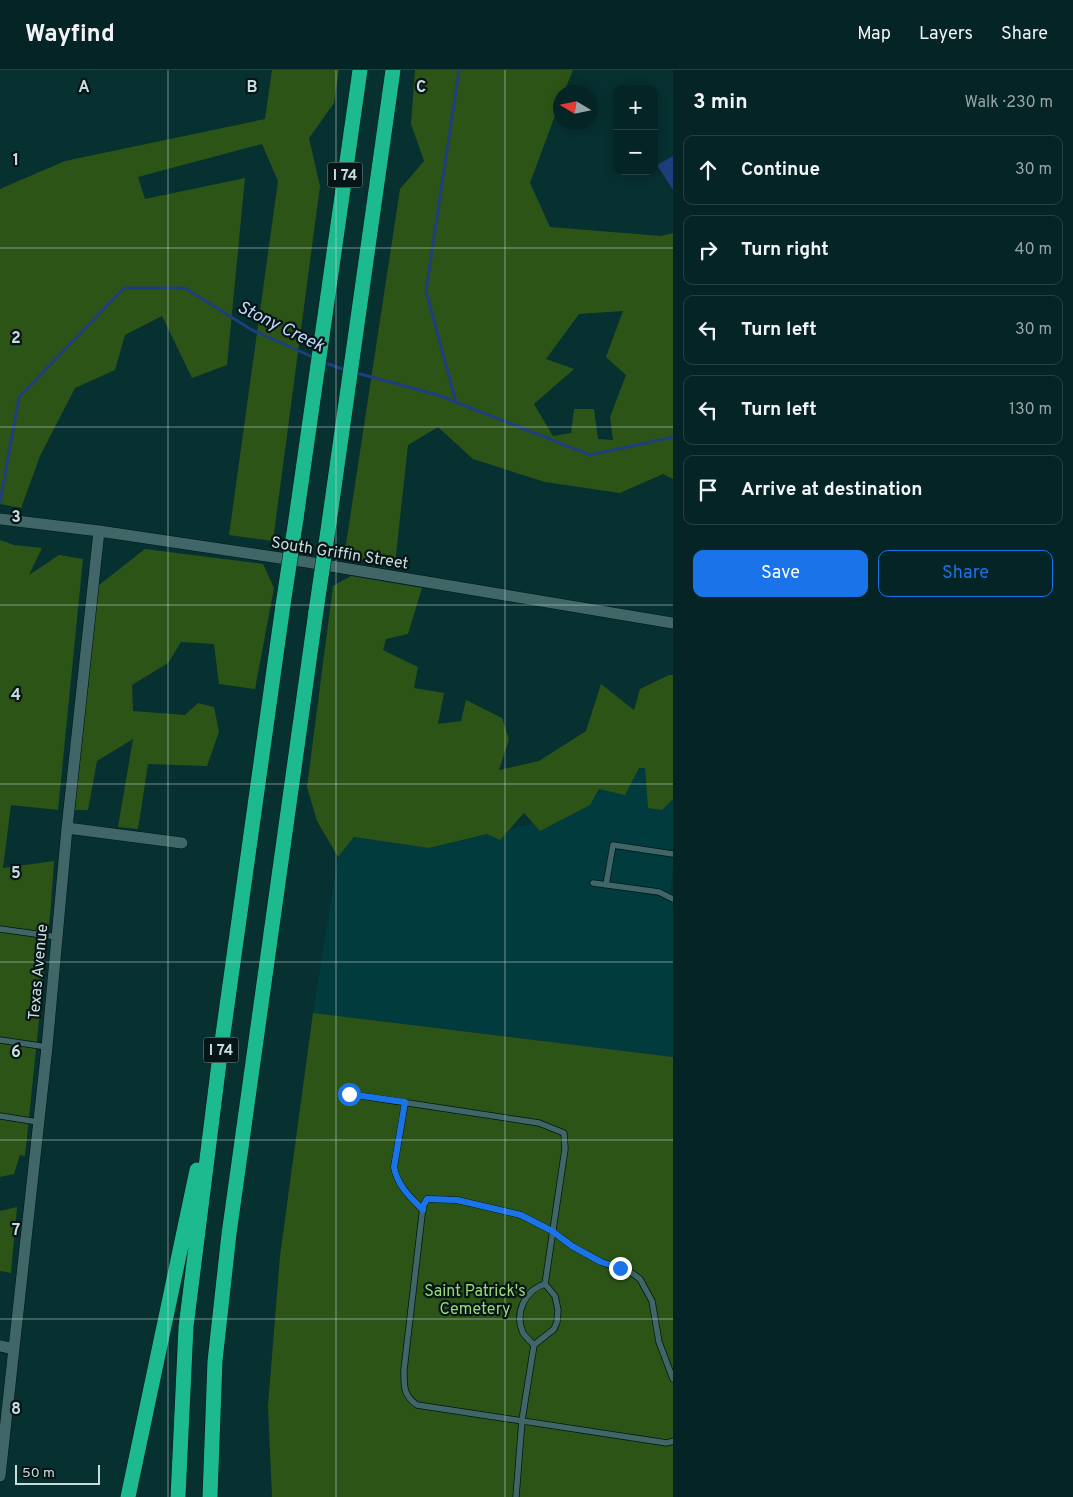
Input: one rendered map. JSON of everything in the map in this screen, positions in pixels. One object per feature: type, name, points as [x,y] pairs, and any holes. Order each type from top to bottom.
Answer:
[{"type":"highway","name":"I 74","points":[[178,1497],[186,1327],[219,1064],[360,70]]},
{"type":"highway","name":"I 74","points":[[210,1497],[215,1360],[228,1234],[393,70]]},
{"type":"highway","points":[[128,1497],[219,1064]]},
{"type":"street","name":"South Griffin Street","points":[[2,519],[99,531],[307,562],[673,623]]},
{"type":"street","name":"Texas Avenue","points":[[0,1476],[47,1047],[67,828],[99,531]]},
{"type":"street","points":[[67,828],[182,843]]},
{"type":"street","points":[[0,1346],[14,1349]]},
{"type":"lane","points":[[606,886],[612,845],[673,854]]},
{"type":"lane","points":[[593,883],[659,892],[673,899]]},
{"type":"lane","points":[[0,929],[57,937]]},
{"type":"lane","points":[[0,1040],[47,1047]]},
{"type":"lane","points":[[349,1094],[539,1123],[551,1126],[564,1133],[565,1149],[545,1284],[555,1296],[558,1310],[557,1322],[554,1329],[534,1345],[522,1420],[516,1497]]},
{"type":"lane","points":[[405,1102],[394,1167],[396,1176],[407,1194],[423,1210]]},
{"type":"lane","points":[[0,1116],[38,1122]]},
{"type":"lane","points":[[673,1379],[659,1342],[652,1301],[640,1279],[632,1273],[601,1262],[572,1246],[552,1231],[521,1215],[457,1200],[427,1199],[423,1206],[404,1370],[404,1384],[408,1399],[416,1405],[667,1443],[673,1441]]},
{"type":"lane","points":[[534,1345],[524,1334],[520,1311],[522,1304],[537,1286],[545,1284]]},
{"type":"shaded area","points":[[639,768],[673,769],[673,870],[670,890],[673,892],[673,1057],[313,1013],[338,857],[354,837],[429,848],[531,824]]},
{"type":"green space","points":[[272,70],[339,70],[334,103],[309,138],[320,186],[273,541],[229,535],[278,181],[262,144],[138,177],[145,199],[245,178],[227,365],[192,378],[162,316],[125,335],[115,370],[75,388],[40,456],[21,508],[0,504],[0,189],[65,161],[265,119]]},
{"type":"green space","points":[[415,70],[573,70],[567,85],[553,85],[553,121],[530,183],[550,227],[661,236],[673,233],[673,479],[663,474],[620,493],[545,482],[473,459],[438,427],[408,445],[395,564],[344,557],[400,189],[424,161],[411,124]],"holes":[[[623,311],[606,357],[626,375],[610,417],[613,440],[598,439],[594,409],[574,409],[571,433],[553,436],[534,404],[574,369],[546,359],[579,314]]]},
{"type":"green space","points":[[0,540],[14,545],[42,548],[29,575],[59,555],[83,559],[58,810],[11,805],[3,868],[54,861],[25,1156],[20,1155],[14,1174],[0,1177]]},
{"type":"green space","points":[[145,549],[263,564],[274,588],[255,689],[219,684],[214,644],[181,642],[168,663],[132,685],[133,711],[185,715],[198,703],[214,707],[219,732],[207,766],[148,764],[138,829],[118,827],[133,739],[97,761],[88,810],[75,810],[99,585]]},
{"type":"green space","points":[[351,576],[422,588],[408,634],[386,639],[383,650],[418,667],[414,688],[444,693],[438,724],[461,721],[466,700],[502,718],[509,739],[499,770],[539,761],[586,731],[601,684],[634,710],[640,689],[669,675],[673,675],[673,799],[662,810],[648,808],[645,768],[639,768],[625,795],[599,789],[590,805],[540,831],[524,813],[500,840],[487,834],[429,848],[354,837],[338,857],[317,821],[307,787],[333,586]]},
{"type":"green space","name":"Saint Patrick's Cemetery","points":[[313,1013],[673,1057],[673,1497],[272,1497],[268,1406],[280,1256]]},
{"type":"green space","points":[[17,1207],[11,1273],[0,1271],[0,1211]]},
{"type":"water","points":[[673,156],[673,190],[658,167],[658,164]]},
{"type":"waterway","points":[[456,402],[426,291],[459,70]]},
{"type":"waterway","name":"Stony Creek","points":[[0,502],[19,397],[124,288],[185,288],[252,330],[315,358]]},
{"type":"waterway","name":"Stony Creek","points":[[323,362],[345,370]]},
{"type":"waterway","name":"Stony Creek","points":[[353,372],[438,395],[590,455],[673,437]]},
{"type":"route","points":[[349,1094],[405,1102],[394,1167],[396,1176],[407,1194],[423,1210],[427,1199],[457,1200],[521,1215],[552,1231],[572,1246],[601,1262],[620,1268]]}]
